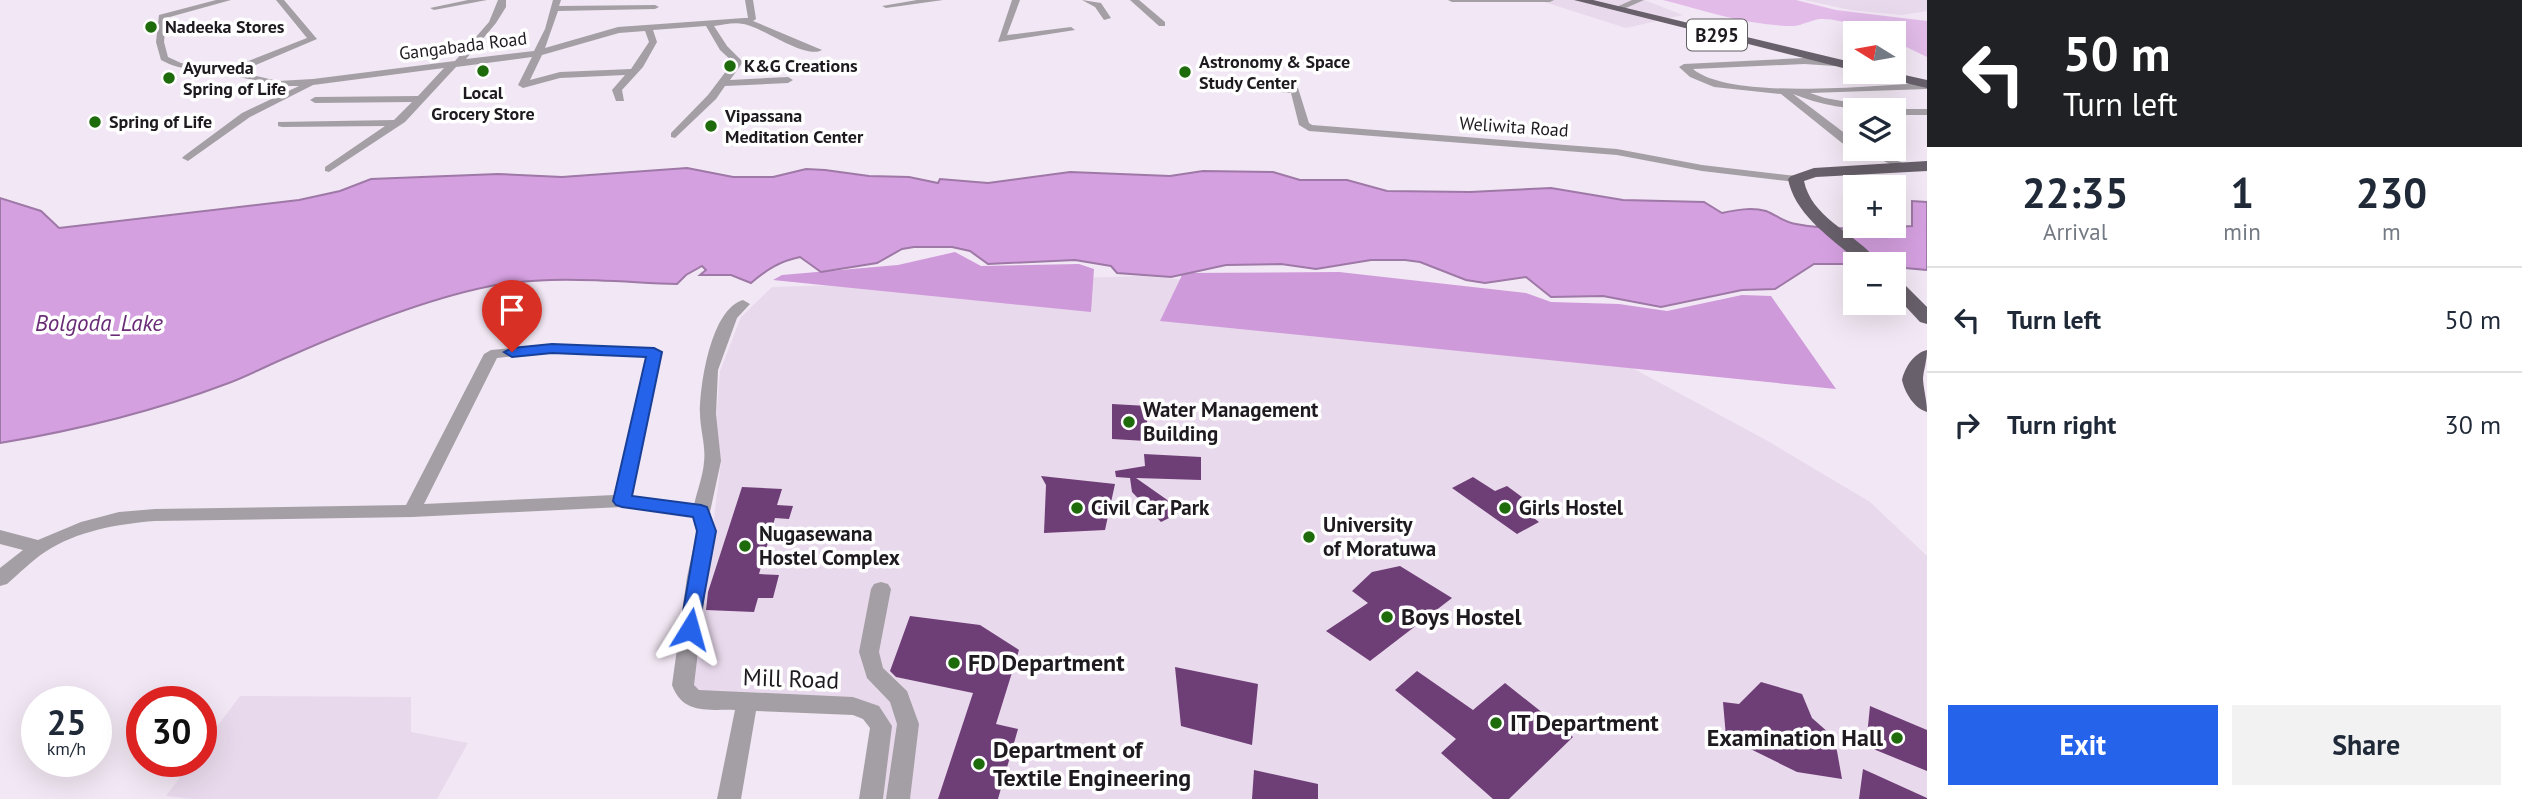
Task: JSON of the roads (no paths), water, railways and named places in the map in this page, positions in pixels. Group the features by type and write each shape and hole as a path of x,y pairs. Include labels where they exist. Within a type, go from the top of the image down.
{"main road":[{"name":"B295","path":"1579,0 1843,65"},
{"path":"1906,80 1927,85"},
{"path":"1857,252 1811,211 1799,195 1796,179 1814,173 1927,166"},
{"path":"1906,296 1927,318"},
{"path":"1927,356 1912,374 1911,380 1916,392 1927,405"}],"street":[{"name":"Gangabada Road","path":"227,0 177,11 162,18 160,42 170,63 229,72 278,84 313,82 538,53 618,30 745,21"},
{"path":"229,72 313,39 280,0"},
{"path":"434,9 483,0"},
{"path":"329,169 397,124 498,19 503,6 502,0"},
{"path":"745,21 752,19 748,0"},
{"path":"886,6 939,0"},
{"path":"1016,0 1002,39 1071,30"},
{"path":"1086,0 1098,5 1107,18"},
{"path":"1133,0 1162,24"},
{"path":"1452,0 1550,0"},
{"path":"1616,9 1640,0"},
{"path":"633,72 560,75 523,85 556,4 655,6"},
{"path":"745,21 779,37 817,50"},
{"path":"675,135 723,83 738,62 723,48 709,24"},
{"path":"620,99 617,90 653,42 648,28"},
{"path":"1835,63 1804,61 1684,67 1708,81 1741,88 1788,91 1927,85"},
{"path":"723,83 788,80"},
{"path":"188,158 246,115 313,82"},
{"name":"Weliwita Road","path":"1257,87 1295,90 1304,125 1309,128 1617,152 1702,167 1796,179"},
{"path":"1788,91 1843,104"},
{"path":"1788,91 1843,138"},
{"path":"314,100 419,99"},
{"path":"1906,112 1927,112"},
{"path":"282,124 397,124"},
{"path":"1891,161 1903,166"},
{"name":"Mill Road","path":"743,304 730,317 710,370 708,414 713,461 701,512 706,531 697,577 683,685 686,693 695,699 853,706 871,712 881,726 871,799"},
{"path":"412,511 491,354 552,348 654,352 622,501"},
{"path":"0,579 39,547 81,528 131,517 412,511 622,501 701,512"},
{"path":"0,537 39,547"},
{"path":"881,589 869,652 874,672 899,698 908,724 898,799"},
{"path":"729,799 747,703"}],"water":[{"name":"Bolgoda_Lake","path":"687,168 733,177 773,177 806,169 869,176 909,177 938,183 940,179 988,183 1070,172 1170,176 1203,171 1273,172 1300,180 1347,180 1387,191 1470,192 1551,188 1623,200 1704,202 1722,213 1744,209 1760,210 1792,223 1843,228 1843,238 1906,238 1906,226 1912,226 1912,201 1927,202 1927,270 1906,268 1906,252 1843,252 1843,264 1814,264 1775,289 1742,290 1661,307 1603,296 1551,297 1526,277 1485,283 1466,280 1420,262 1405,260 1371,260 1316,269 1281,264 1226,265 1171,277 1117,273 1111,266 1075,260 988,264 970,251 952,247 902,249 877,263 821,272 800,257 774,267 751,283 731,275 700,275 706,270 702,266 677,284 586,280 518,282 471,290 392,315 234,381 143,412 0,443 0,198 41,211 59,228 299,200 340,191 371,179 498,174 562,177"}],"place":[{"name":"Nadeeka Stores","path":"151,27"},
{"name":"K&G Creations","path":"730,66"},
{"name":"Local Grocery Store","path":"483,71"},
{"name":"Astronomy & Space Study Center","path":"1185,72"},
{"name":"Ayurveda Spring of Life","path":"169,78"},
{"name":"Spring of Life","path":"95,122"},
{"name":"Vipassana Meditation Center","path":"711,126"},
{"name":"Water Management Building","path":"1129,422"},
{"name":"Civil Car Park","path":"1077,508"},
{"name":"Girls Hostel","path":"1505,508"},
{"name":"University of Moratuwa","path":"1309,537"},
{"name":"Nugasewana Hostel Complex","path":"745,546"},
{"name":"Boys Hostel","path":"1387,617"},
{"name":"FD Department","path":"954,663"},
{"name":"IT Department","path":"1496,723"},
{"name":"Examination Hall","path":"1897,738"},
{"name":"Department of Textile Engineering","path":"979,764"}]}
